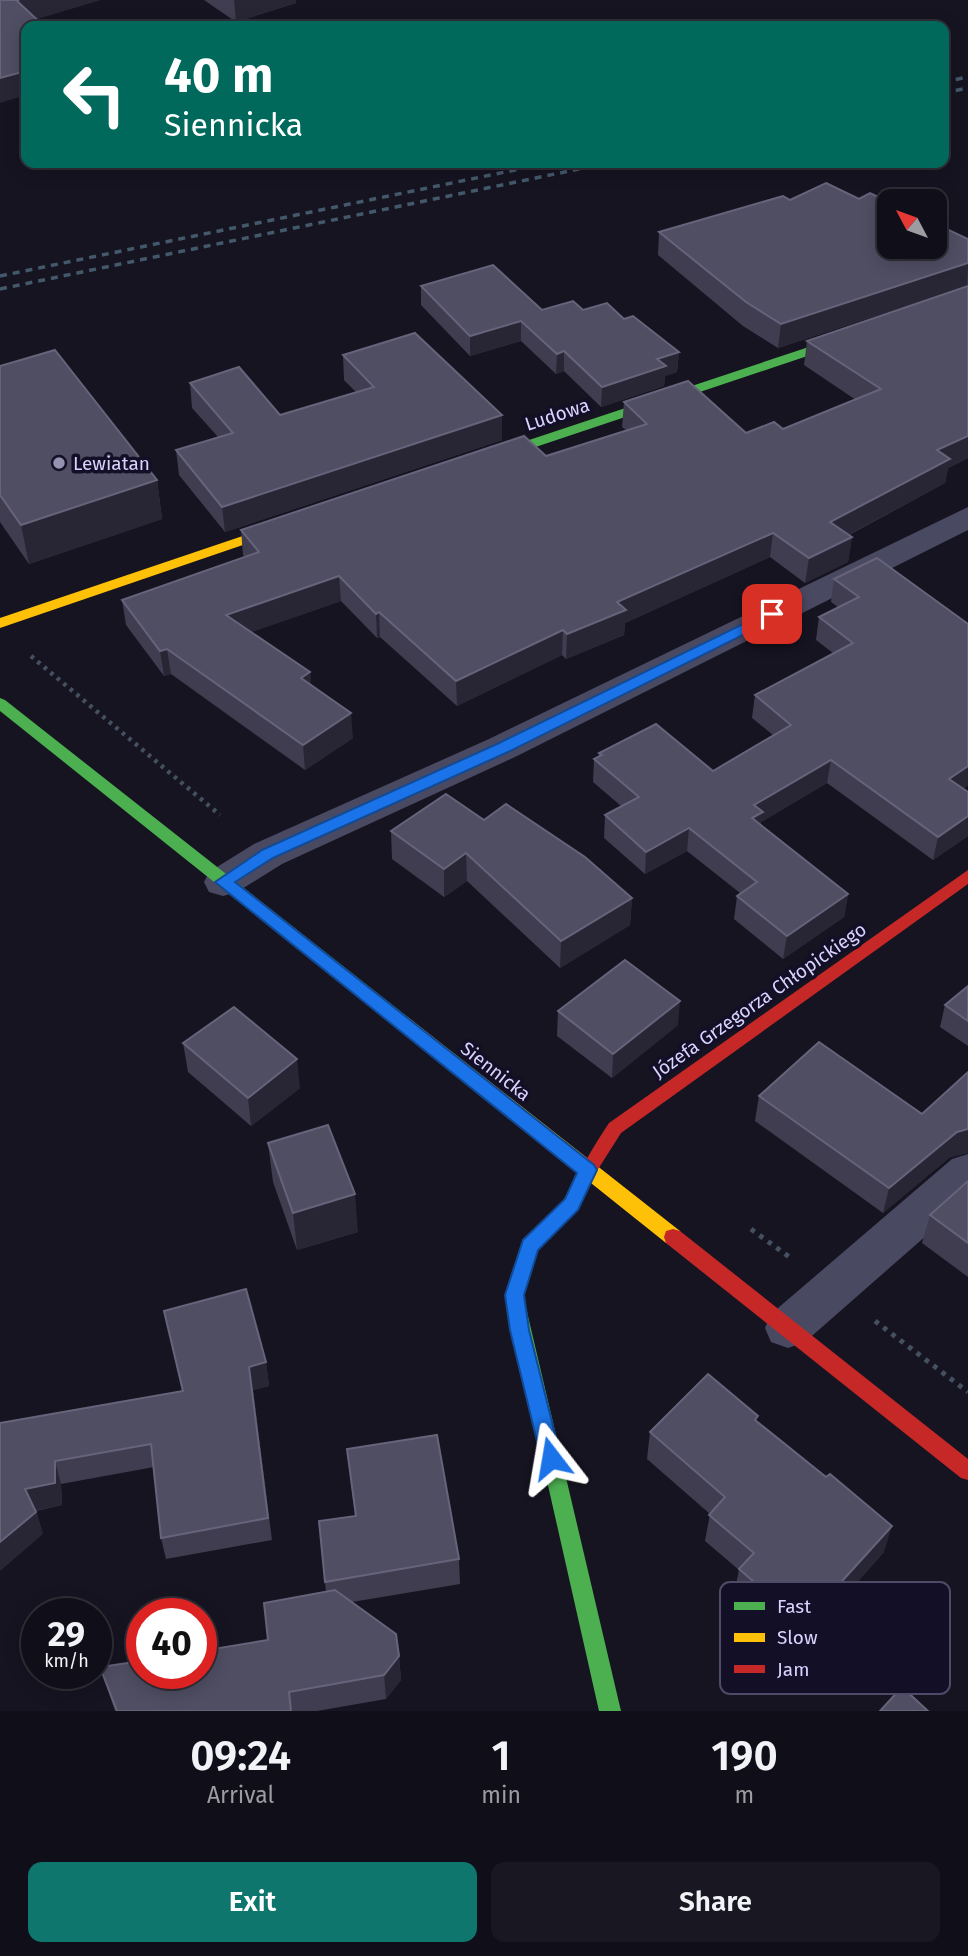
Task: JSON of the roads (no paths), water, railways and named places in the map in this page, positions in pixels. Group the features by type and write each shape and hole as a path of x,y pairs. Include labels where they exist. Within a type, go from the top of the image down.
{"street":[{"name":"Ludowa","path":"470,465 867,331"},
{"path":"0,623 27,611 314,516"},
{"path":"223,882 268,854 502,748 968,517"},
{"name":"Siennicka","path":"0,703 968,1471"},
{"name":"Józefa Grzegorza Chłopickiego","path":"610,1711 520,1330 514,1295 530,1245 572,1204 587,1170 615,1128 968,876"},
{"path":"788,1328 968,1172"}],"railway":[{"path":"949,81 968,77"},
{"path":"949,92 968,88"},
{"path":"0,276 525,168"},
{"path":"0,289 584,168"}],"place":[{"name":"Lewiatan","path":"59,463"}]}
